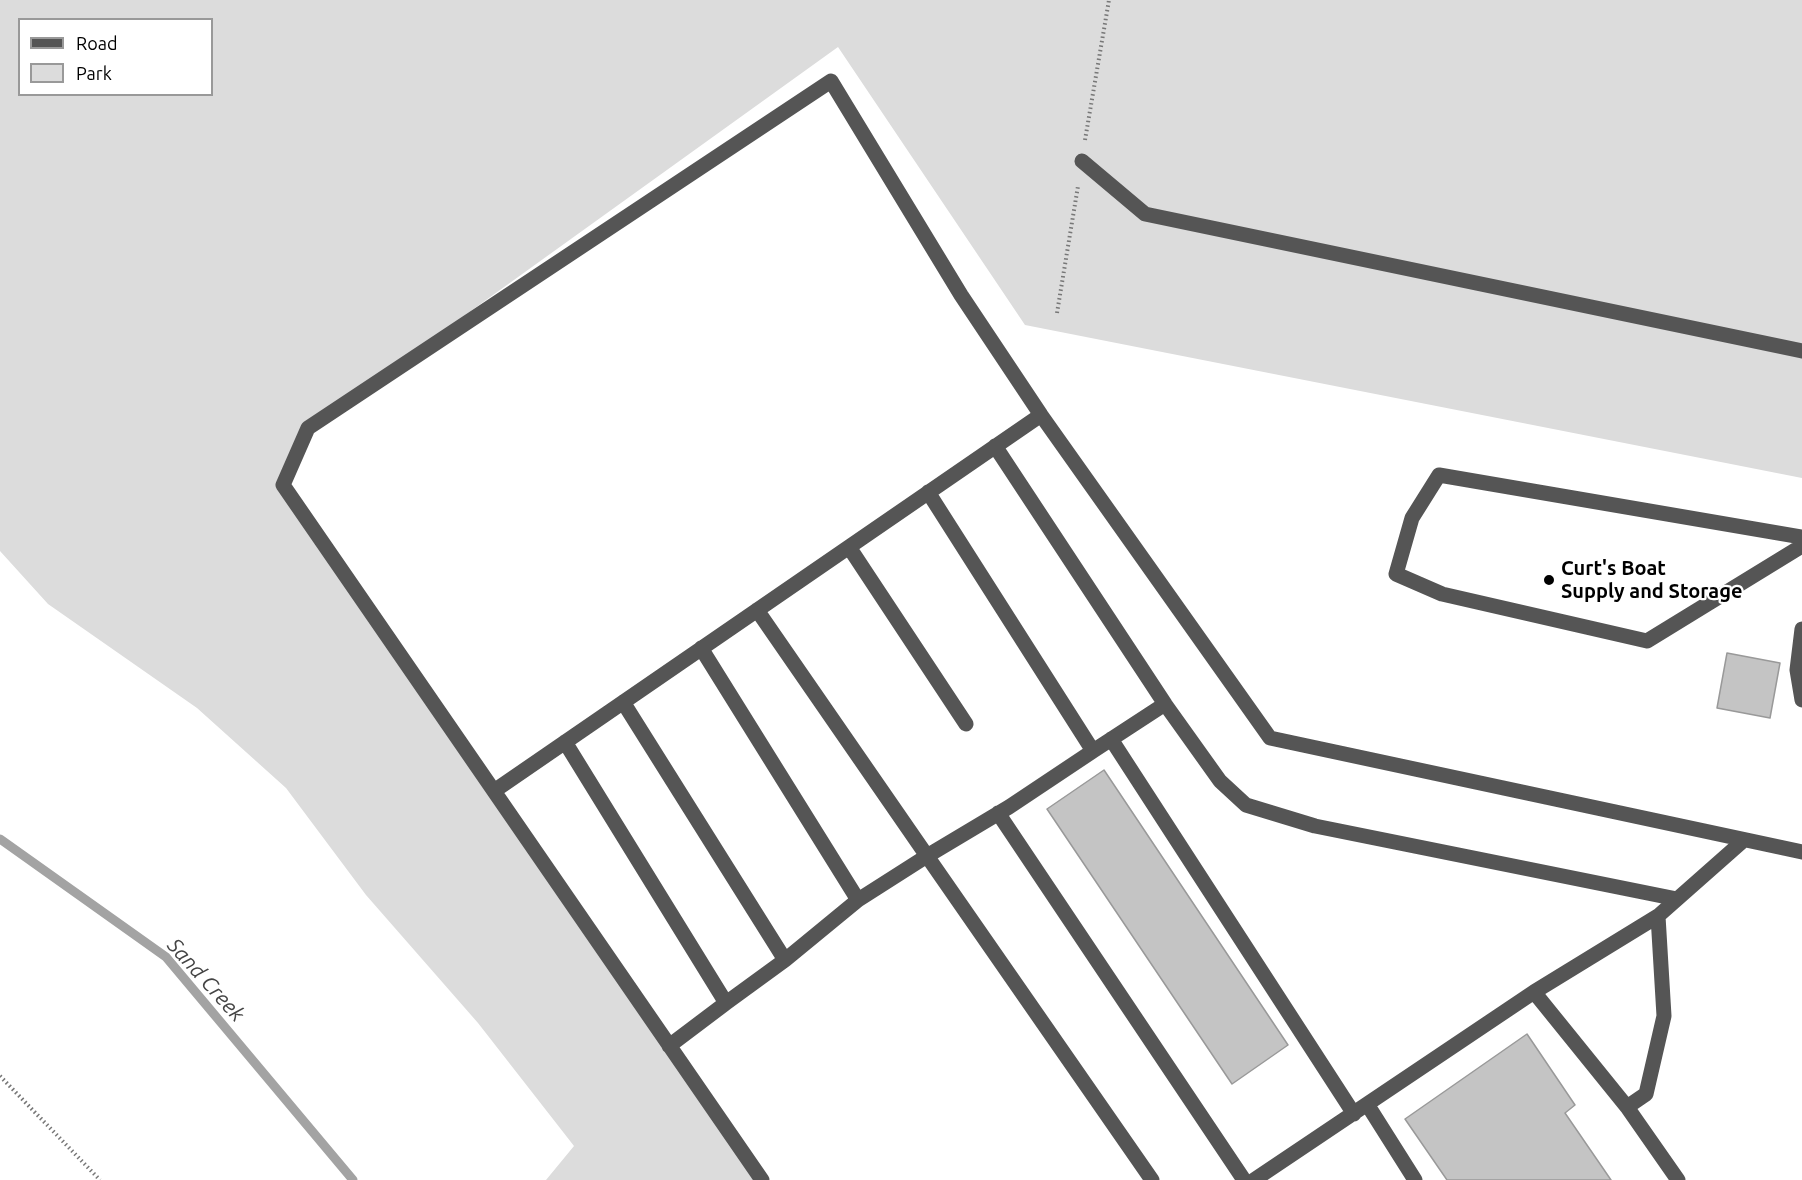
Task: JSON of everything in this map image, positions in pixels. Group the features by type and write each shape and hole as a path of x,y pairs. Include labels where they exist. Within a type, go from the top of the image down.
{"lane":[{"path":"762,1180 283,485 308,428 831,81 961,295 1041,415 1270,738 1802,852"},
{"path":"1082,161 1145,214 1802,351"},
{"path":"494,791 1041,415"},
{"path":"995,446 1165,704 1220,781 1246,805 1315,826 1677,899"},
{"path":"1802,537 1439,475 1412,518 1396,574 1442,594 1647,640 1802,546"},
{"path":"928,492 1093,751"},
{"path":"849,547 966,724"},
{"path":"757,610 1152,1180"},
{"path":"1802,628 1797,670 1802,700"},
{"path":"701,648 858,900"},
{"path":"623,702 785,960"},
{"path":"669,1046 785,960 858,900 927,855 998,813 1165,704"},
{"path":"1111,739 1354,1113"},
{"path":"565,742 726,1003"},
{"path":"998,813 1244,1180"},
{"path":"1254,1180 1534,992 1658,916 1744,840"},
{"path":"1627,1107 1646,1094 1664,1016 1658,916"},
{"path":"1534,992 1627,1107 1678,1180"},
{"path":"1367,1104 1415,1180"}],"path":[{"path":"0,1076 100,1180"}],"green space":[{"path":"0,0 1802,0 1802,478 1025,325 838,47 308,428 283,485 762,1180 546,1180 574,1146 478,1023 366,895 286,788 197,708 48,604 0,551"}],"building":[{"path":"1727,653 1780,663 1770,718 1717,708"},
{"path":"1104,770 1288,1045 1232,1084 1047,809"},
{"path":"1527,1034 1575,1105 1565,1113 1611,1180 1447,1180 1405,1119"}],"waterway":[{"name":"Sand Creek","path":"0,839 166,957 353,1180"}],"place":[{"name":"Curt's Boat Supply and Storage","path":"1549,580"}]}
